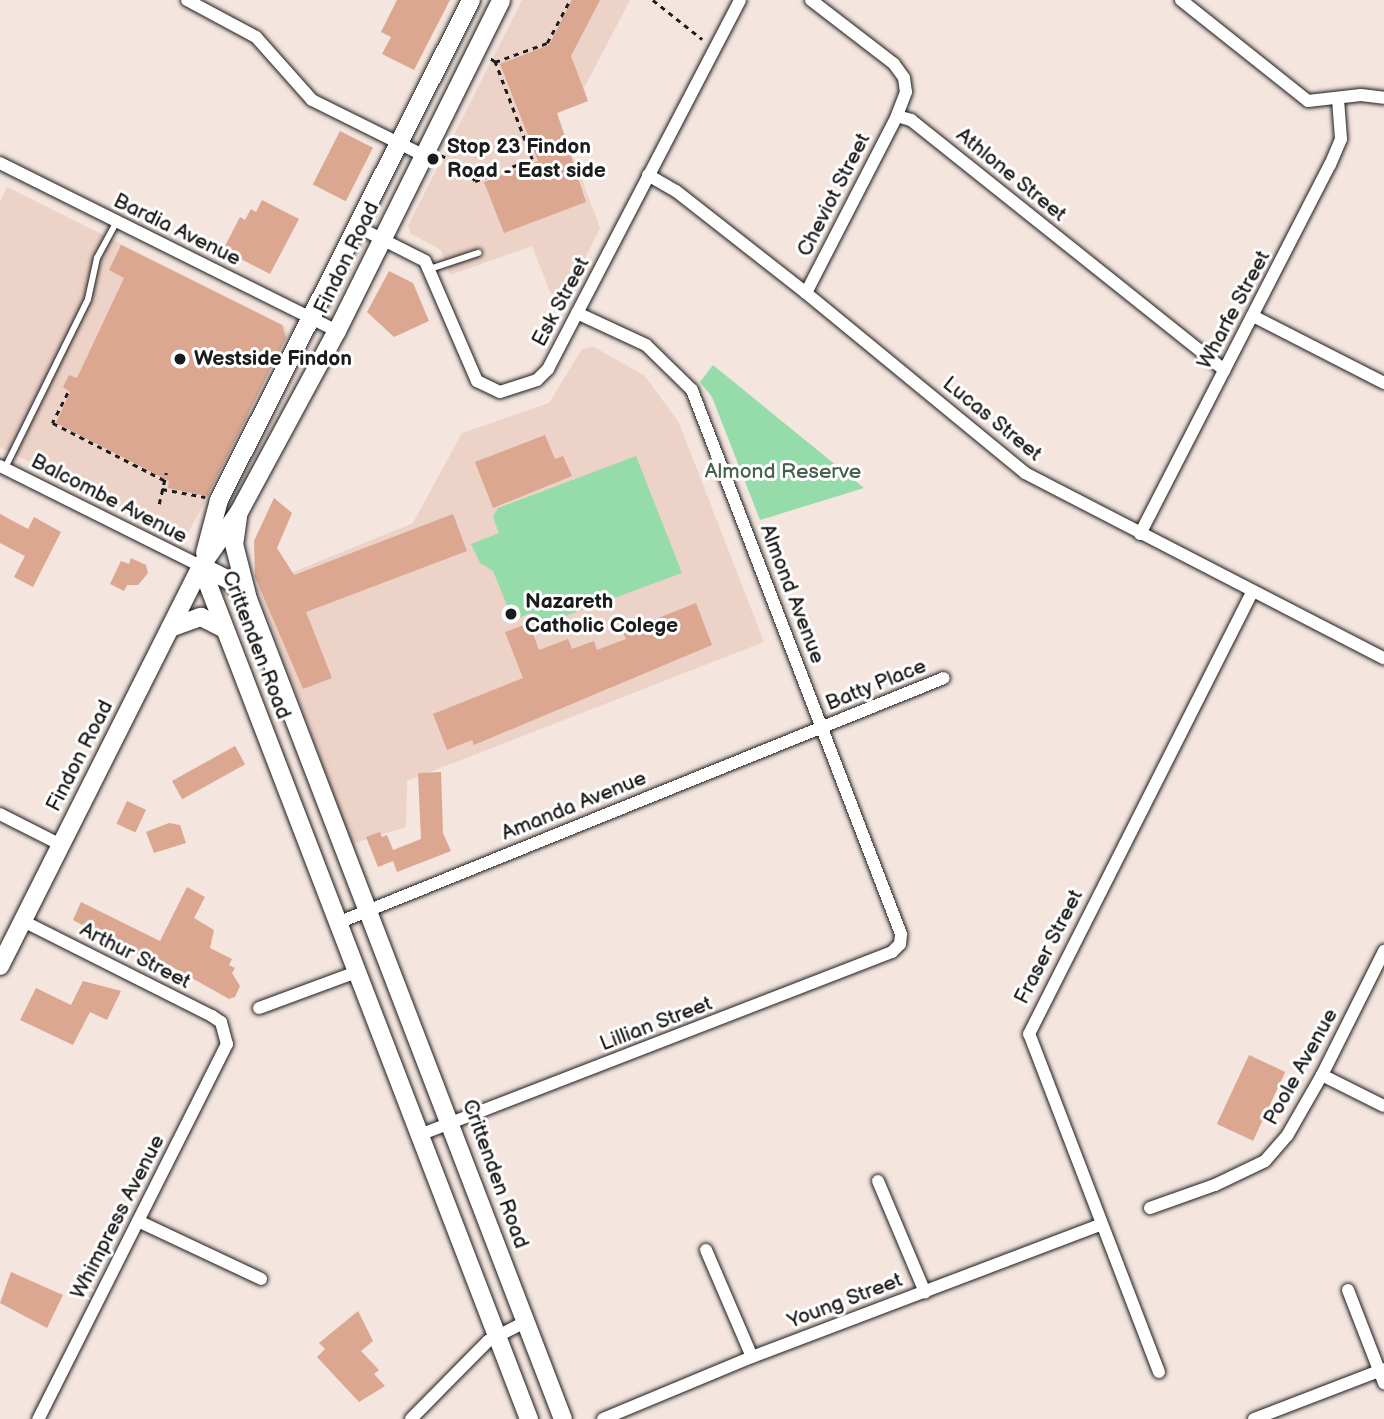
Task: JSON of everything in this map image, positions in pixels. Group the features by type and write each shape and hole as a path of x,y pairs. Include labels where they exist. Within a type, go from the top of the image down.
{"main road":[{"name":"Findon Road","path":"201,566 219,500 471,0"},
{"name":"Findon Road","path":"0,966 201,566 239,512 337,331 381,238 431,154 501,0"},
{"path":"273,395 285,423"},
{"path":"239,512 234,544 248,599"},
{"name":"Crittenden Road","path":"201,566 229,580 248,599 371,909 563,1419"},
{"name":"Crittenden Road","path":"201,566 422,1134 495,1335 529,1419"},
{"path":"170,628 201,617 225,629"}],"street":[{"path":"187,0 256,37 312,100 400,144 431,154"},
{"name":"Esk Street","path":"430,269 467,364 477,381 500,392 537,380 577,313 740,0"},
{"path":"811,0 894,64 904,78 906,92 897,116"},
{"path":"1184,1 1308,102 1361,95 1384,98"},
{"name":"Wharfe Street","path":"1140,534 1335,152 1340,139 1338,99"},
{"name":"Cheviot Street","path":"806,293 897,116"},
{"name":"Athlone Street","path":"897,116 922,128 1224,370"},
{"name":"Bardia Avenue","path":"0,163 337,331"},
{"name":"Lucas Street","path":"649,175 676,191 806,293 1025,473 1384,658"},
{"path":"358,227 425,261 430,269"},
{"name":"Almond Avenue","path":"577,313 646,345 692,390 901,934 900,944"},
{"path":"1253,316 1384,383"},
{"name":"Balcombe Avenue","path":"3,467 201,566"},
{"name":"Fraser Street","path":"1159,1372 1028,1034 1252,592"},
{"name":"Batty Place","path":"823,727 944,678"},
{"name":"Amanda Avenue","path":"340,922 823,727"},
{"path":"0,814 61,845"},
{"name":"Arthur Street","path":"23,921 212,1016 225,1031"},
{"name":"Lillian Street","path":"422,1134 892,952 900,944"},
{"name":"Poole Avenue","path":"1150,1208 1215,1185 1265,1161 1286,1136 1322,1074 1384,951"},
{"path":"259,1008 359,971"},
{"name":"Whimpress Avenue","path":"38,1419 227,1044 225,1031"},
{"path":"1322,1074 1384,1106"},
{"path":"878,1181 925,1292"},
{"path":"138,1221 261,1279"},
{"name":"Young Street","path":"603,1419 752,1357 1102,1224"},
{"path":"706,1250 752,1357"},
{"path":"1254,1419 1382,1374 1348,1290"},
{"path":"411,1419 495,1335 525,1322"}],"lane":[{"path":"3,467 88,299 97,258 117,221"},
{"path":"430,269 478,253"}],"path":[{"path":"431,154 469,169 475,181 532,159 495,61 547,43 570,0"},
{"path":"653,0 702,39"},
{"path":"68,393 53,423 164,480"},
{"path":"159,504 166,473"},
{"path":"162,489 212,499"}],"shaded area":[{"path":"522,0 630,0 584,88 588,101 557,113 600,228 558,312 532,246 450,275 441,250 410,233 408,226"},
{"path":"7,187 285,326 288,335 207,498 189,531 180,537 0,447 0,202"},
{"name":"Nazareth Catholic Colege","path":"594,347 645,376 679,423 764,642 407,781 406,827 352,844 257,587 413,523 462,433 549,403 582,349"}],"green space":[{"name":"Almond Reserve","path":"713,365 864,488 760,520 712,397 700,382"},
{"path":"636,456 682,573 549,622 531,613 513,620 493,571 480,563 471,544 499,533 493,517 498,508"}],"building":[{"path":"397,0 450,0 414,70 382,54 391,37 381,32"},
{"path":"572,0 600,0 571,56 588,101 557,113 586,202 504,233 484,182 538,161 500,64 549,45"},
{"path":"340,131 373,148 346,201 313,184"},
{"path":"262,200 299,219 270,274 223,250 240,217 245,220 251,209 256,212"},
{"name":"Westside Findon","path":"121,245 282,325 286,338 207,496 168,488 169,481 56,423 70,392 63,387 69,375 77,378 124,278 109,270"},
{"path":"389,271 413,283 429,321 394,337 367,312"},
{"path":"545,435 555,459 563,456 572,476 493,508 475,462"},
{"path":"274,498 292,513 277,548 294,575 453,514 467,551 306,612 332,678 303,689 255,577 254,541"},
{"path":"0,514 28,529 34,517 61,532 33,587 14,577 25,556 0,543"},
{"path":"131,558 146,565 148,573 138,585 127,585 124,591 110,584 121,561 129,564"},
{"path":"696,603 712,645 474,745 472,740 447,750 433,714 523,678 505,632 529,623 539,650 568,639 572,649 594,641 597,650 626,639 623,632"},
{"path":"235,746 245,764 182,799 172,781"},
{"path":"441,772 443,833 451,851 397,872 393,861 378,867 366,837 380,832 382,837 387,835 393,850 421,839 418,773"},
{"path":"127,801 146,810 135,833 116,824"},
{"path":"169,823 180,825 186,843 154,853 146,832"},
{"path":"187,887 205,897 194,918 214,930 210,948 232,959 229,965 235,968 232,973 240,986 235,997 229,999 151,955 148,960 73,920 81,902 160,941"},
{"path":"83,981 121,991 107,1020 90,1012 73,1045 20,1020 36,988 71,1005"},
{"path":"1249,1055 1285,1072 1253,1141 1217,1124"},
{"path":"11,1272 63,1295 47,1328 0,1303"},
{"path":"358,1311 373,1341 361,1351 379,1370 374,1374 385,1386 359,1402 317,1357 325,1349 319,1343"}],"place":[{"name":"Stop 23 Findon Road - East side","path":"433,159"},
{"name":"Westside Findon","path":"180,359"},
{"name":"Nazareth Catholic Colege","path":"511,614"}]}
